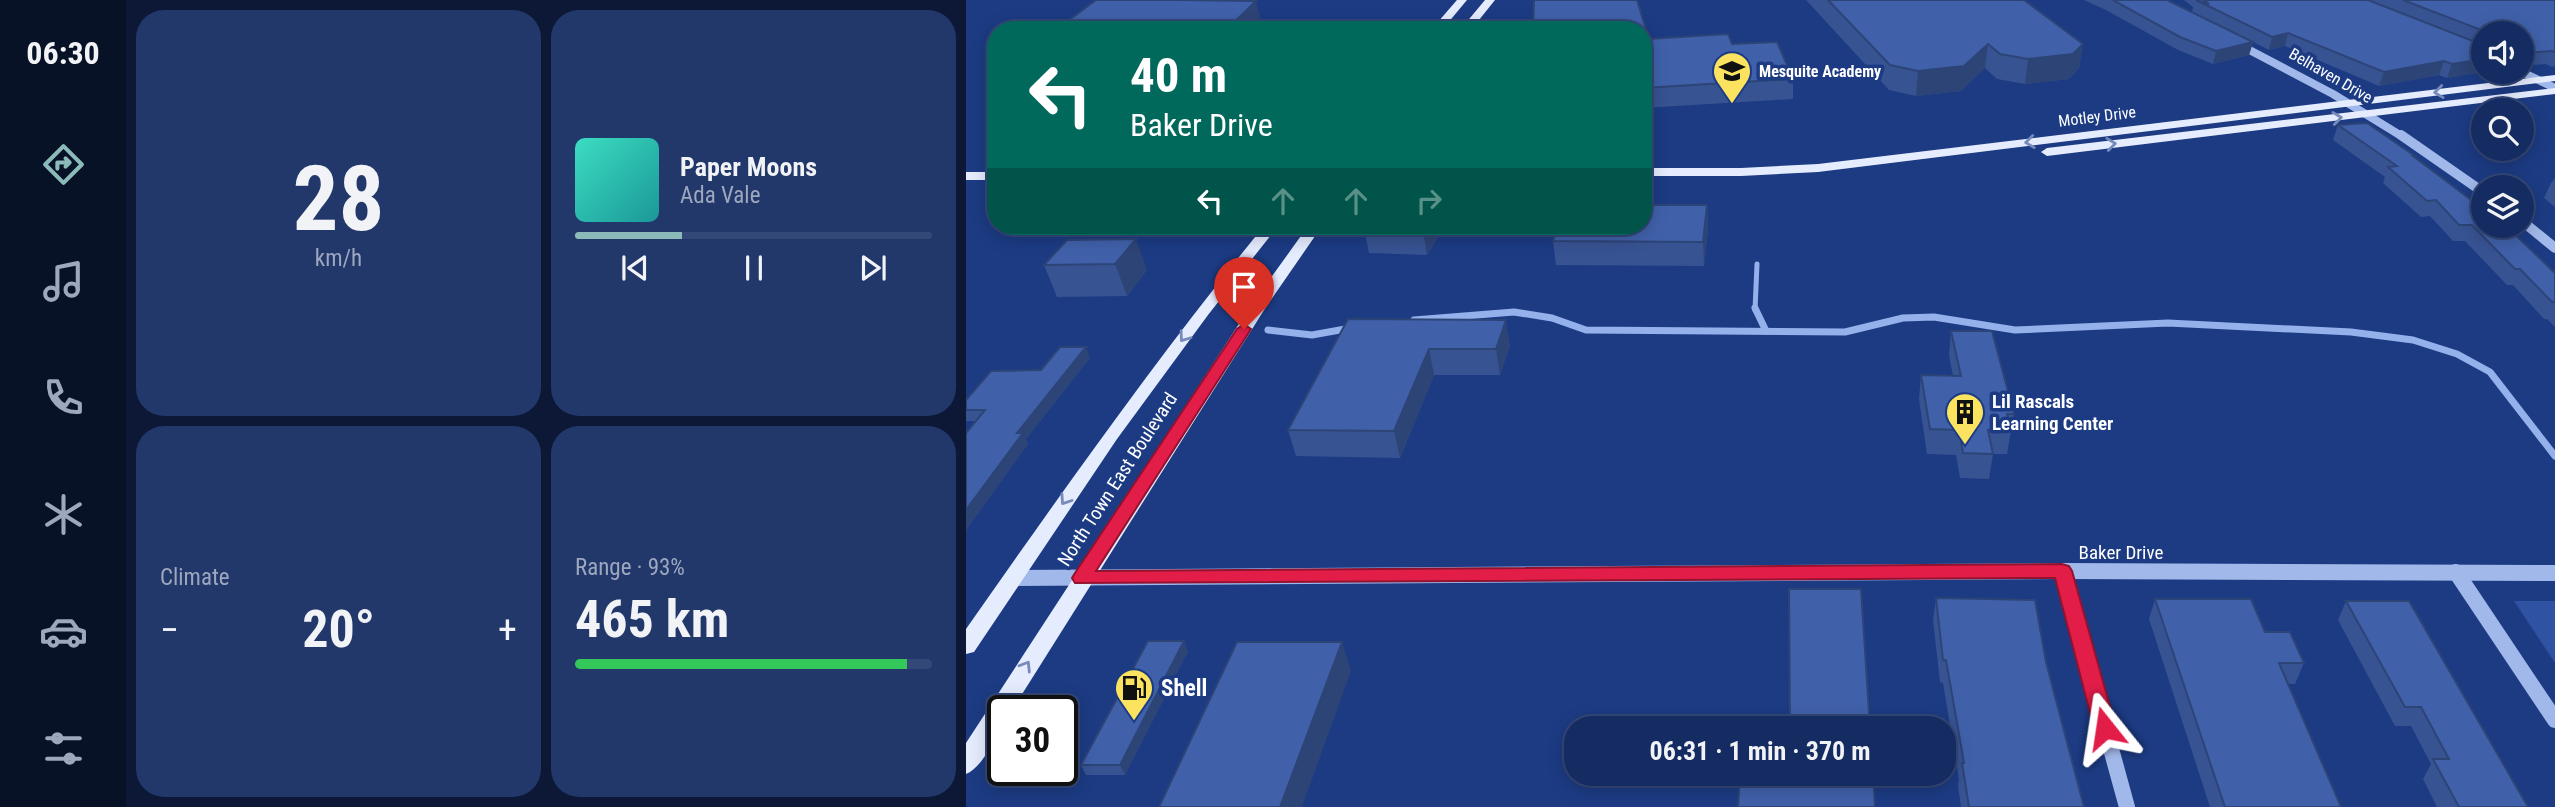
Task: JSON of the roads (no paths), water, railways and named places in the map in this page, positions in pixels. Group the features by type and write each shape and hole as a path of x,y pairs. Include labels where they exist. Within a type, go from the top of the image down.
{"main road":[{"path":"1444,21 1462,0"},
{"path":"1472,21 1490,0"},
{"name":"Motley Drive","path":"1652,183 1740,178 1870,163 2555,78"},
{"name":"Motley Drive","path":"1652,173 1800,180 2369,114 2555,89"},
{"path":"2219,119 2236,130"},
{"path":"966,176 987,176"},
{"name":"North Town East Boulevard","path":"966,646 1111,435 1202,312 1264,235"},
{"name":"North Town East Boulevard","path":"966,764 1082,578 1258,307 1309,235"}],"street":[{"name":"Belhaven Drive","path":"2226,38 2290,68 2352,103 2471,184"},
{"path":"2534,77 2555,89"},
{"path":"2534,231 2555,248"},
{"path":"2062,571 2127,807"},
{"name":"Baker Drive","path":"1014,578 2062,571 2555,573"},
{"path":"2456,572 2555,720"}],"waterway":[{"path":"1755,308 1757,264"},
{"path":"1755,308 1766,331"},
{"path":"1414,320 1514,312 1552,318 1586,330 1845,332 1903,318 1934,317 2015,330 2168,323 2351,332 2413,340 2457,354 2490,372 2555,456"},
{"path":"1268,330 1312,335 1351,328"}],"place":[{"name":"Mesquite Academy","path":"1732,105"},
{"name":"Lil Rascals Learning Center","path":"1965,446"},
{"name":"Shell","path":"1134,722"}]}
